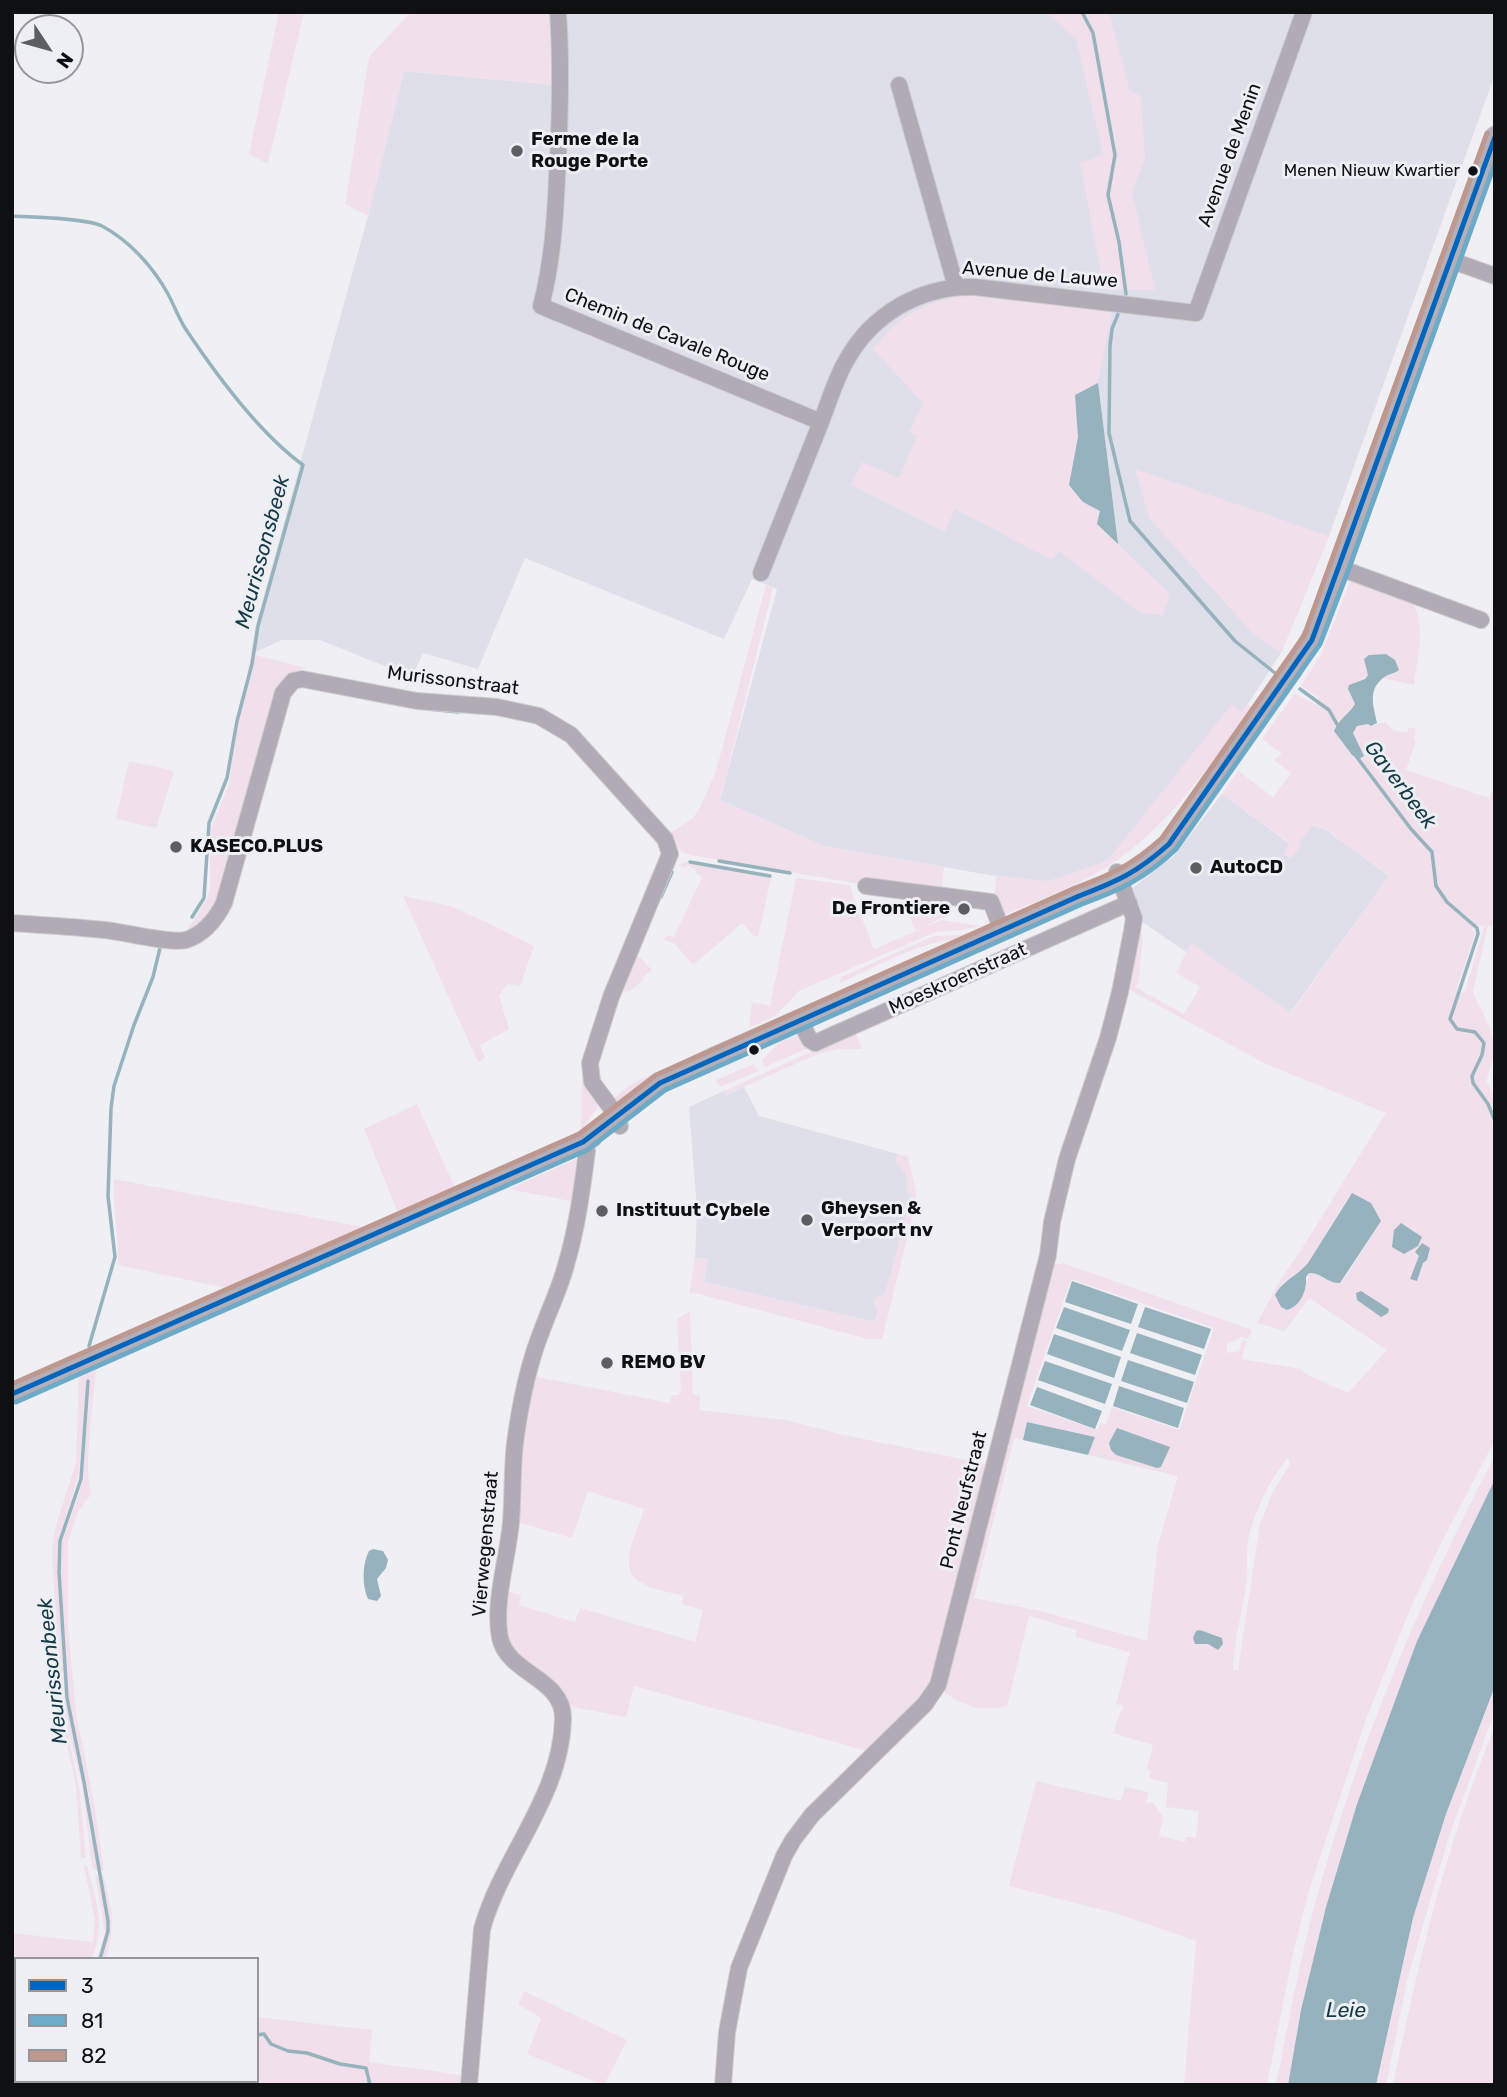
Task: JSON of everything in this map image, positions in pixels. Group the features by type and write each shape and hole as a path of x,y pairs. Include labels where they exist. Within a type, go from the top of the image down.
{"main road":[{"name":"Moeskroenstraat","path":"12,1395 583,1142 645,1109 695,1066 1119,876 1190,811 1303,656 1319,624 1340,568 1495,136"}],"street":[{"name":"Chemin de Cavale Rouge","path":"558,12 562,93 551,266 541,306 821,422"},
{"name":"Avenue de Menin","path":"1196,313 1304,12"},
{"path":"899,85 956,287"},
{"path":"1450,260 1495,276"},
{"name":"Avenue de Lauwe","path":"821,422 842,369 856,345 871,327 911,300 932,292 956,287 975,287 1196,313"},
{"path":"761,573 821,422"},
{"path":"1340,568 1481,620"},
{"name":"Murissonstraat","path":"12,923 104,930 178,941 192,937 204,929 220,911 228,893 282,693 298,679 417,701 497,707 539,716 571,734 665,838 670,854 611,997 590,1063 592,1082 619,1121"},
{"name":"Pont Neufstraat","path":"723,2085 727,2032 739,1968 784,1856 812,1815 925,1704 938,1685 1048,1255 1052,1222 1067,1159 1108,1038 1120,992 1134,918 1119,876"},
{"path":"866,886 991,902 1002,930"},
{"name":"Moeskroenstraat","path":"799,1019 810,1040 815,1043 1129,903"},
{"name":"Vierwegenstraat","path":"469,2085 482,1929 489,1906 531,1826 542,1799 561,1734 563,1715 560,1701 550,1688 513,1660 500,1639 499,1616 511,1523 515,1445 521,1403 541,1331 563,1275 578,1218 587,1151 583,1142"}],"shaded area":[{"path":"279,12 304,12 268,164 249,154"},
{"path":"411,12 548,12 555,85 404,71 368,216 345,204 369,57"},
{"path":"548,12 1495,12 1495,74 1329,536 1281,653 1211,755 1113,858 1052,884 995,876 824,846 720,800 777,589 752,579 724,639 525,558 478,669 423,653 412,677 320,640 282,640 251,654 255,628 368,216 404,71 555,85"},
{"path":"1046,12 1109,12 1130,91 1141,96 1145,158 1132,192 1155,290 1104,289 1080,163 1103,155 1076,39"},
{"path":"968,294 1112,312 1098,383 1075,396 1078,437 1069,485 1083,502 1100,511 1097,524 1170,594 1163,615 1140,613 1059,551 1052,560 955,509 945,532 851,485 862,462 899,478 917,436 909,432 923,403 873,349 894,326 914,311"},
{"path":"1135,469 1329,536 1281,653 1254,635 1149,518"},
{"path":"1353,580 1409,598 1418,617 1420,640 1414,685 1383,678 1397,673 1386,654 1369,655 1368,675 1354,684 1349,693 1355,704 1336,726 1339,738 1352,755 1363,756 1352,733 1357,726 1384,722 1393,730 1407,733 1409,727 1416,729 1416,741 1406,770 1489,798 1491,792 1495,793 1495,911 1492,926 1488,926 1473,990 1488,1025 1494,1049 1486,1083 1495,1104 1495,1118 1491,1119 1495,1130 1495,1440 1411,1607 1367,1716 1307,1897 1267,2085 1184,2085 1196,1941 1118,1914 1009,1886 1036,1781 1121,1801 1125,1787 1148,1792 1146,1802 1153,1803 1163,1817 1159,1836 1185,1842 1186,1837 1196,1837 1199,1811 1166,1807 1168,1783 1149,1778 1151,1771 1147,1769 1153,1745 1113,1733 1123,1706 1116,1704 1130,1652 1075,1637 1077,1630 1029,1616 1007,1706 981,1708 968,1705 945,1693 945,1685 1052,1265 1063,1263 1252,1330 1248,1339 1241,1337 1227,1344 1227,1353 1239,1351 1242,1340 1247,1341 1241,1359 1301,1369 1306,1374 1348,1393 1387,1350 1309,1298 1285,1331 1257,1323 1282,1277 1386,1113 1266,1064 1128,989 1136,931 1143,937 1138,983 1135,987 1184,1014 1200,987 1176,973 1191,943 1291,1013 1389,876 1323,827 1313,825 1291,859 1283,854 1290,843 1222,794 1238,771 1273,797 1291,773 1274,760 1282,754 1262,739 1295,693 1316,705 1319,697 1301,686 1321,654","holes":["1475,925 1484,926 1462,994 1456,991 1475,934 1472,929","1349,1196 1371,1203 1381,1221 1340,1283 1309,1273 1307,1282 1280,1286 1308,1263","1071,1279 1214,1328 1179,1430 1112,1407 1106,1424 1100,1423 1097,1430 1027,1406","1028,1422 1095,1437 1088,1455 1178,1476 1158,1545 1147,1641 1041,1611 974,1598 1014,1438 1023,1440","1288,1458 1290,1464 1274,1490 1260,1524 1238,1670 1233,1670 1247,1579 1248,1541 1258,1508"]},
{"path":"766,585 773,588 720,800 824,846 944,867 941,893 866,885 685,854 677,847 670,833 693,818 716,771"},
{"path":"251,654 306,668 295,671 285,680 224,892 209,917 184,935 207,899 210,887 210,831 230,782"},
{"path":"1232,704 1242,712 1248,704 1252,708 1187,794 1150,833 1095,874 1000,917 994,900 996,875 1048,881 1107,861"},
{"path":"129,761 174,771 156,828 116,819"},
{"path":"1222,794 1290,844 1301,845 1298,843 1312,825 1322,827 1389,876 1290,1013 1192,944 1186,952 1138,919 1131,889 1174,856"},
{"path":"686,862 771,877 758,937 742,923 693,965 675,944 664,940 666,935 674,937 702,877 687,865 685,868 678,865"},
{"path":"796,878 849,885 874,949 921,929 915,930 899,892 948,898 945,918 922,928 941,920 981,926 936,932 810,986 799,991 776,1015 749,1028 752,1002 770,1006"},
{"path":"403,896 451,906 534,946 520,986 507,984 499,996 509,1029 480,1045 485,1058 478,1062"},
{"path":"972,934 963,941 950,940 919,948 840,983 841,977 934,936"},
{"path":"640,957 651,969 651,973 630,991 624,992 623,988 635,958"},
{"path":"855,1032 862,1049 838,1049 820,1053 726,1095 724,1091"},
{"path":"743,1034 627,1103 612,1100 644,1078"},
{"path":"800,1034 808,1048 765,1067 762,1060 780,1042"},
{"path":"754,1064 758,1071 720,1087 716,1080"},
{"path":"582,1074 600,1104 581,1131"},
{"path":"744,1087 759,1116 898,1154 896,1162 908,1178 907,1193 912,1194 887,1288 874,1322 704,1282 708,1259 695,1258 697,1210 689,1107 724,1091 726,1095"},
{"path":"417,1104 455,1188 398,1213 364,1129"},
{"path":"898,1154 908,1156 916,1192 914,1211 882,1339 868,1339 695,1293 689,1294 695,1258 708,1259 704,1282 874,1322 879,1310 873,1304 874,1299 885,1293 887,1288 912,1195 907,1193 907,1179 895,1162"},
{"path":"576,1159 580,1161 575,1202 509,1189"},
{"path":"114,1179 368,1228 226,1288 118,1265"},
{"path":"690,1311 693,1394 700,1396 699,1410 786,1420 844,1435 991,1465 931,1688 867,1751 634,1686 626,1717 567,1706 521,1662 506,1641 506,1591 521,1595 519,1605 575,1622 580,1608 695,1642 703,1610 682,1604 683,1596 642,1583 634,1577 630,1568 631,1549 644,1509 588,1491 572,1538 514,1521 519,1449 532,1376 670,1403 672,1395 678,1395 681,1391 677,1319"},
{"path":"96,1369 88,1466 91,1494 78,1512 68,1542 68,1627 76,1712 104,1870 95,1870 92,1866 82,1785 64,1714 80,1793 86,1858 81,1858 76,1785 60,1713 65,1713 60,1694 52,1550 56,1526 76,1462 79,1377","holes":["90,1378 83,1481 62,1542 60,1573 67,1687 89,1796 92,1839 86,1794 65,1698 57,1567 59,1541 79,1473 87,1379"]},
{"path":"1495,1456 1495,1479 1417,1641 1357,1804 1326,1907 1301,2010 1288,2085 1276,2085 1308,1930 1349,1791 1415,1621"},
{"path":"1495,1686 1495,1711 1449,1836 1407,1980 1386,2085 1376,2085 1413,1918 1446,1814"},
{"path":"1495,1726 1495,2085 1393,2085 1435,1903 1462,1813"},
{"path":"84,1866 87,1866 98,1912 98,1934 93,1957 14,1957 12,2072 12,1933 93,1942 95,1921"},
{"path":"95,1875 104,1876 112,1927 106,1957 103,1957 111,1925 108,1925 100,1957 98,1957 105,1932"},
{"path":"524,1991 627,2040 604,2085 527,2054 541,2018 518,2004"},
{"path":"259,2017 372,2030 369,2062 462,2075 464,2085 189,2085 259,2083"}],"water":[{"path":"1098,383 1118,544 1097,524 1100,511 1083,502 1069,485 1078,437 1075,395"},
{"path":"1386,654 1395,660 1399,670 1383,678 1375,688 1373,699 1377,723 1357,726 1353,733 1364,756 1359,759 1352,755 1334,731 1355,704 1348,689 1349,685 1365,679 1368,675 1364,659 1369,655"},
{"path":"1352,1193 1371,1203 1381,1221 1340,1283 1309,1273 1304,1292 1296,1305 1287,1310 1281,1307 1275,1295 1308,1263"},
{"path":"1401,1223 1422,1237 1418,1246 1404,1254 1392,1247 1394,1230"},
{"path":"1422,1243 1430,1248 1417,1281 1410,1279 1419,1256 1415,1252"},
{"path":"1072,1281 1138,1304 1131,1324 1065,1302"},
{"path":"1361,1291 1389,1309 1388,1313 1381,1317 1357,1300 1356,1293"},
{"path":"1064,1307 1130,1330 1122,1351 1056,1328"},
{"path":"1145,1307 1211,1329 1204,1349 1138,1327"},
{"path":"1137,1333 1202,1355 1195,1375 1130,1353"},
{"path":"1054,1334 1121,1357 1114,1378 1047,1354"},
{"path":"1128,1360 1194,1382 1187,1403 1121,1381"},
{"path":"1045,1361 1112,1384 1105,1404 1038,1380"},
{"path":"1119,1386 1184,1408 1178,1428 1113,1406"},
{"path":"1037,1387 1102,1411 1095,1429 1030,1405"},
{"path":"1027,1422 1095,1437 1088,1455 1023,1440"},
{"path":"1117,1428 1170,1447 1161,1467 1116,1455 1109,1443"},
{"name":"Leie","path":"1495,1479 1495,1686 1446,1814 1413,1918 1376,2085 1288,2085 1301,2010 1326,1907 1357,1804 1417,1641"},
{"path":"373,1549 383,1551 388,1560 386,1568 377,1579 381,1596 377,1601 368,1599 364,1582 367,1556"},
{"path":"1196,1631 1222,1638 1223,1644 1218,1650 1208,1644 1195,1644 1193,1638"}],"waterway":[{"path":"1082,12 1093,33 1115,155 1108,195 1119,242 1126,294"},
{"name":"Meurissonsbeek","path":"12,216 94,223 112,232 131,247 155,274 185,328 224,383 270,436 303,465 258,626 227,778 209,823 204,898 192,917"},
{"path":"1118,314 1112,329 1110,346 1109,433 1130,521 1235,641 1275,673"},
{"name":"Gaverbeek","path":"1300,689 1329,710 1338,726"},
{"path":"428,709 458,712"},
{"name":"Gaverbeek","path":"1356,756 1411,829 1432,852 1436,886 1447,902 1477,928 1478,934 1450,1019 1457,1029 1475,1032 1484,1043 1482,1055 1472,1076 1473,1083 1488,1104 1495,1121"},
{"path":"719,861 790,873"},
{"path":"690,862 770,876"},
{"path":"661,897 672,872"},
{"name":"Meurissonbeek","path":"89,1346 115,1257 108,1196 114,1086 153,977 160,948"},
{"name":"Meurissonbeek","path":"88,1381 81,1479 60,1541 59,1572 67,1698 108,1921 101,1957"},
{"path":"259,2035 264,2034 271,2044 288,2051 366,2068 370,2085"}],"transit line":[{"name":"82","path":"12,1384 579,1134 656,1075 1111,873 1131,862 1162,838 1304,636 1487,133"},
{"name":"3","path":"12,1394 583,1142 660,1083 1116,880 1158,854 1169,844 1312,640 1495,137"},
{"name":"81","path":"16,1402 587,1150 665,1090 1121,888 1165,859 1176,849 1320,644 1495,163"}],"place":[{"name":"Ferme de la Rouge Porte","path":"517,151"},
{"name":"Menen Nieuw Kwartier","path":"1473,171"},
{"name":"KASECO.PLUS","path":"176,847"},
{"name":"AutoCD","path":"1196,868"},
{"name":"De Frontiere","path":"964,909"},
{"name":"Instituut Cybele","path":"602,1211"},
{"name":"Gheysen & Verpoort nv","path":"807,1220"},
{"name":"REMO BV","path":"607,1363"}]}
